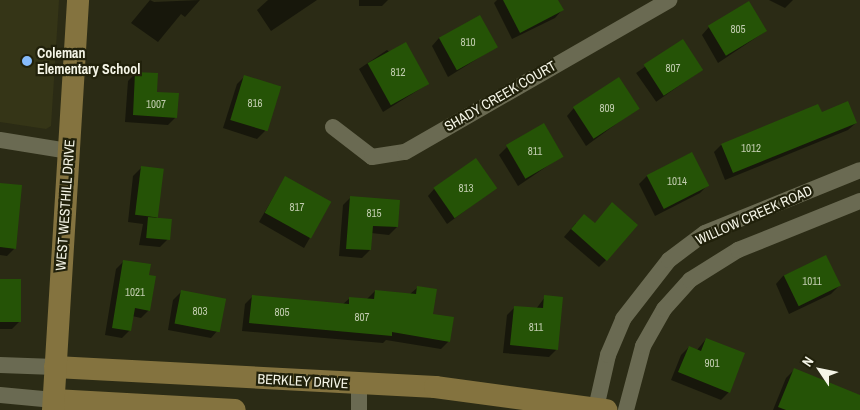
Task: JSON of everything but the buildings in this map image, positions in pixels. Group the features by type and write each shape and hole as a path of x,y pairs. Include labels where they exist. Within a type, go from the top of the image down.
{"street":[{"name":"WEST WESTHILL DRIVE","path":"54,405 78,0"},
{"name":"SHADY CREEK COURT","path":"333,127 372,157 405,152 669,0"},
{"path":"0,140 69,151"},
{"name":"WILLOW CREEK ROAD","path":"601,409 608,355 623,319 669,260 705,233 860,170"},
{"name":"WILLOW CREEK ROAD","path":"626,410 643,346 664,309 690,280 720,258 860,201"},
{"name":"BERKLEY DRIVE","path":"0,365 435,387 601,409"},
{"path":"358,410 359,384"},
{"path":"0,395 54,405 235,410"}],"shaded area":[{"name":"Coleman Elementary School","path":"0,0 59,0 51,126 46,129 0,122"}],"place":[{"name":"Coleman Elementary School","path":"27,61"}]}
